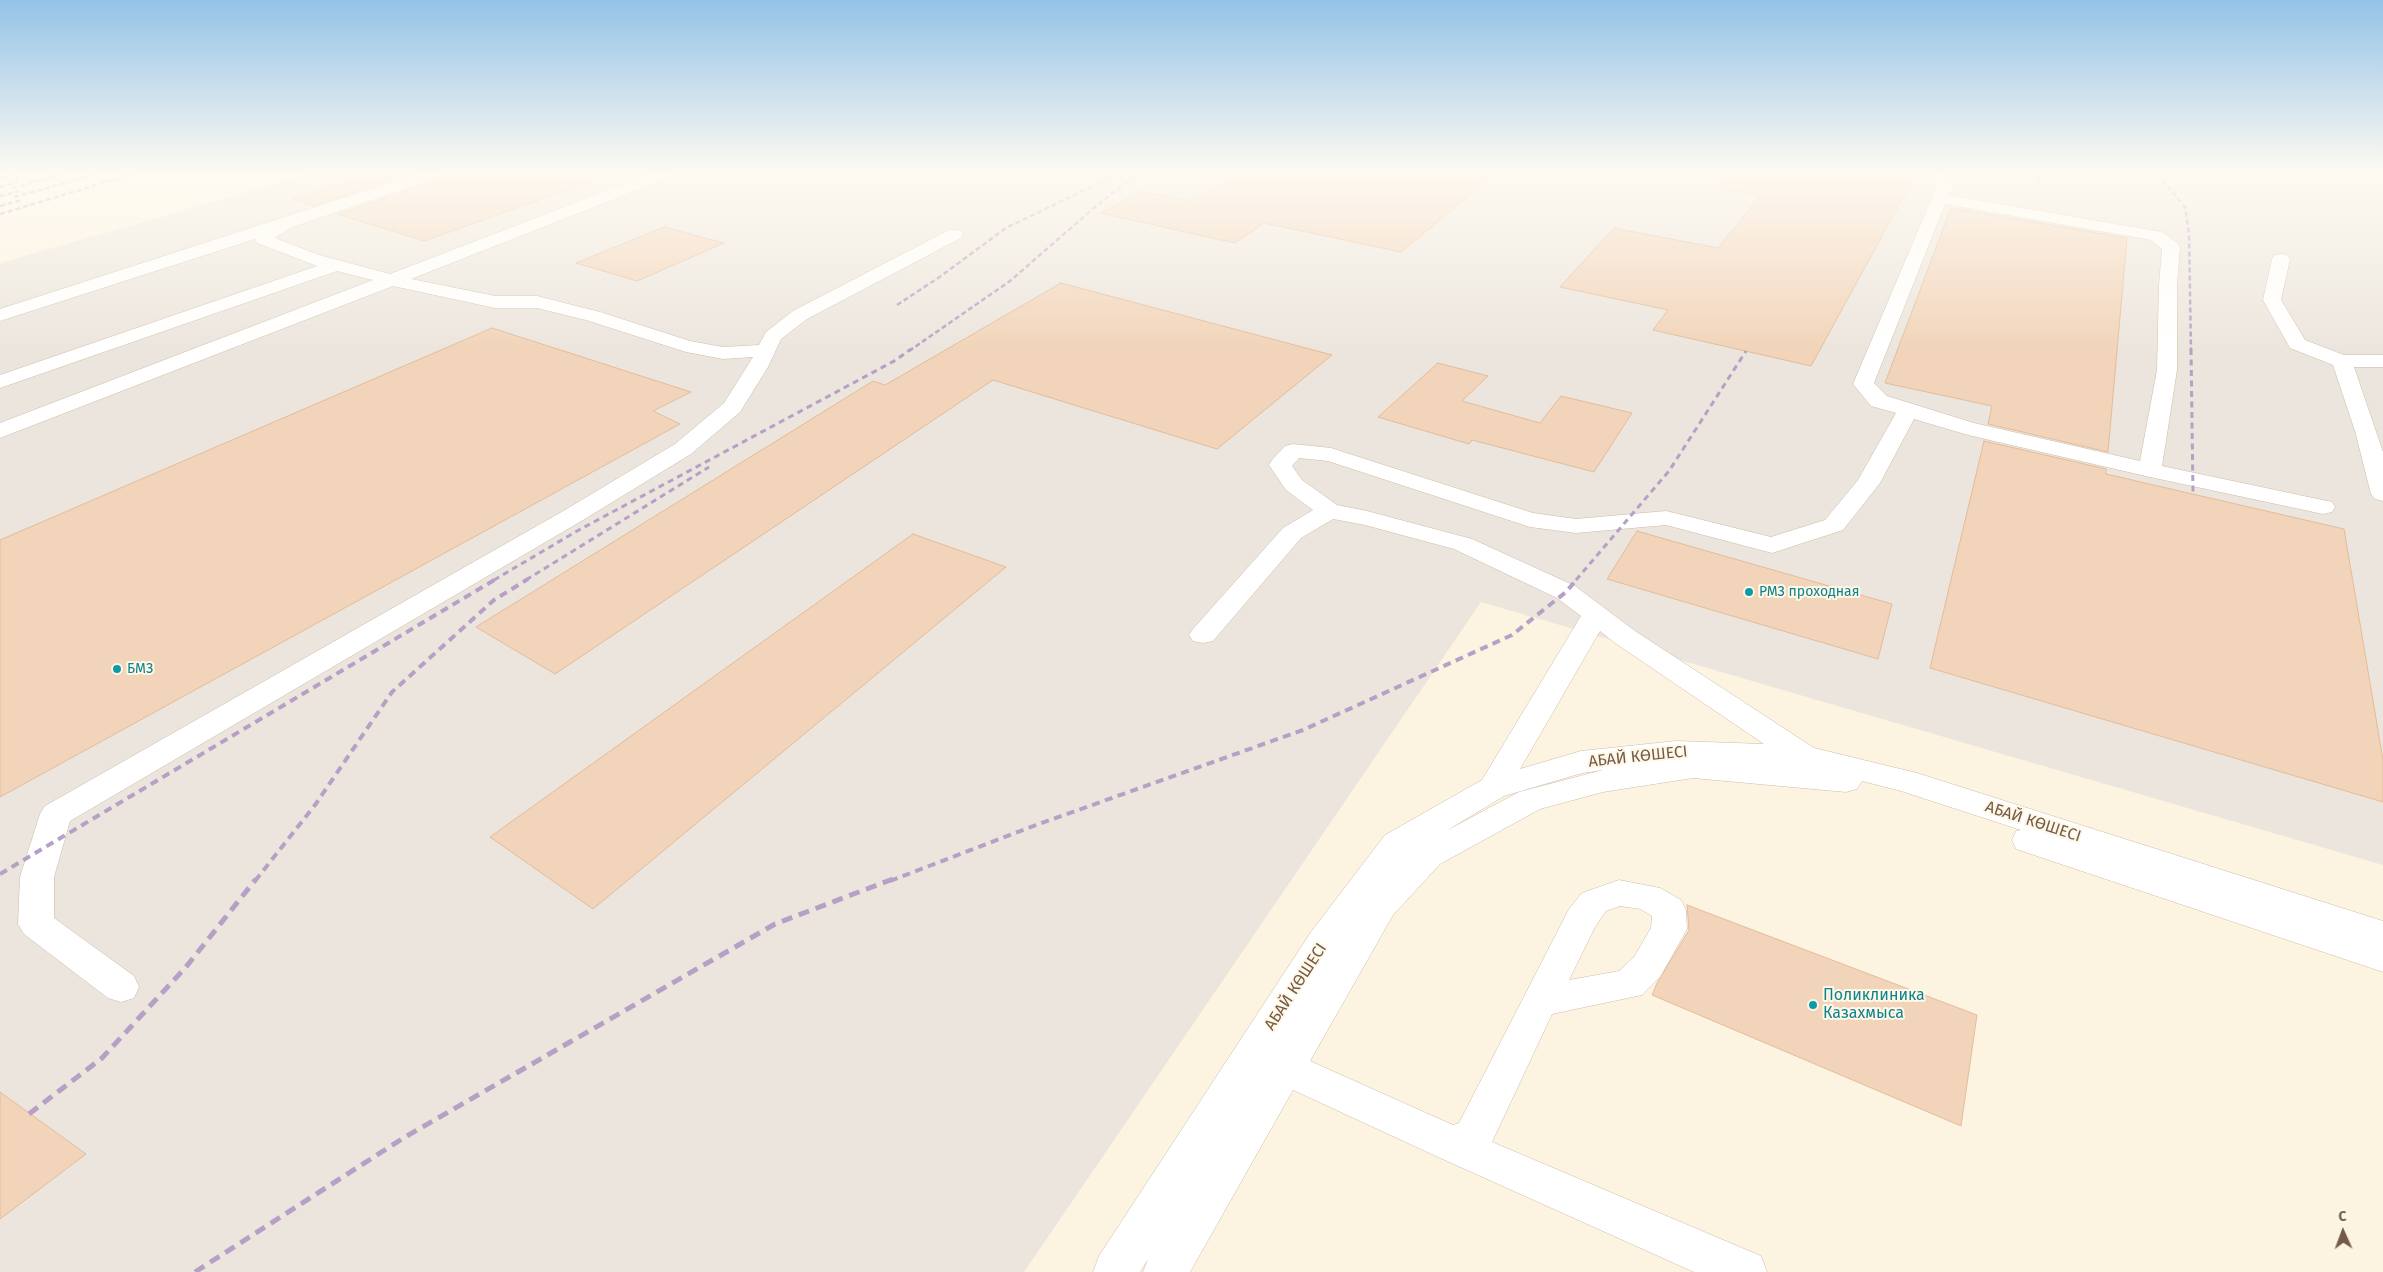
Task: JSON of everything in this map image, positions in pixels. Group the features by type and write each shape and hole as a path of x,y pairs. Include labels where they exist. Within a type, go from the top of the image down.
{"street":[{"path":"0,315 255,233"},
{"path":"271,233 263,239 313,259 392,280 495,302 537,302 593,316 696,348 723,353 766,350"},
{"path":"0,431 512,233"},
{"path":"1925,233 1863,384 1879,401 1968,428 2323,507"},
{"path":"2141,233 2156,236 2171,247 2168,285 2167,370 2150,470"},
{"path":"122,987 36,924 37,877 56,814 566,520 683,450 732,407 773,336 800,316 955,234"},
{"path":"2281,259 2272,300 2297,344 2342,361 2383,360"},
{"path":"0,382 336,265"},
{"path":"2342,361 2366,432 2383,494"},
{"path":"1804,756 1625,637 1566,592 1463,544 1367,518 1329,511 1294,485 1280,465 1293,451 1331,455 1530,520 1576,526 1666,518 1772,545 1834,525 1868,483 1908,410"},
{"path":"1203,635 1292,533 1329,511"},
{"path":"1493,788 1596,614"},
{"name":"АБАЙ КӨШЕСІ","path":"1115,1272 1324,942 1397,844 1493,788 1581,762 1676,750 1804,756 1906,781 2383,935"},
{"name":"АБАЙ КӨШЕСІ","path":"1165,1272 1381,905 1428,855 1530,800 1603,781 1693,768 1845,781 2383,957"},
{"path":"1452,1144 1473,1138 1540,1001"},
{"path":"1286,1068 1452,1144 1745,1272"}],"shaded area":[{"path":"103,233 2383,233 2383,865 1481,602 1024,1272 0,1272 0,263"}],"building":[{"path":"400,233 445,233 424,241"},
{"path":"648,233 688,233 724,243 637,281 576,263"},
{"path":"1192,233 1249,233 1235,243"},
{"path":"1313,233 1423,233 1401,252"},
{"path":"1609,233 1642,233 1718,248 1730,233 1884,233 1811,366 1653,330 1668,310 1560,287"},
{"path":"1941,233 2100,233 2127,238 2108,452 1988,424 1992,406 1885,383"},
{"path":"1061,283 1332,355 1217,449 993,380 555,674 476,627 873,381 885,385"},
{"name":"БМЗ","path":"492,328 691,392 653,411 680,424 0,797 0,540"},
{"path":"1438,363 1488,376 1462,401 1540,423 1561,396 1632,413 1594,472 1472,440 1469,444 1378,417"},
{"path":"1984,441 2106,469 2106,474 2344,529 2383,760 2383,802 1930,668"},
{"name":"РМЗ проходная","path":"1637,531 1892,604 1878,659 1607,579"},
{"path":"913,534 1006,567 593,909 490,837"},
{"name":"Поликлиника Казахмыса","path":"1687,905 1977,1015 1961,1126 1652,995 1657,983 1689,930"},
{"path":"0,1092 86,1154 0,1219"}],"railway":[{"path":"897,305 941,276 999,233"},
{"path":"909,351 1010,281 1065,233"},
{"path":"2189,233 2191,351"},
{"path":"494,580 577,531 896,360 911,349"},
{"path":"2191,349 2193,494"},
{"path":"1576,580 1669,471 1746,351"},
{"path":"526,580 709,467"},
{"path":"0,874 496,579"},
{"path":"255,881 315,805 392,692 494,600 528,579"},
{"path":"890,881 1036,825 1303,730 1512,635 1566,592 1577,579"},
{"path":"29,1114 102,1058 186,967 256,879"},
{"path":"195,1272 405,1137 775,924 893,879"}],"place":[{"name":"РМЗ проходная","path":"1749,592"},
{"name":"БМЗ","path":"117,669"},
{"name":"Поликлиника Казахмыса","path":"1813,1005"}]}
